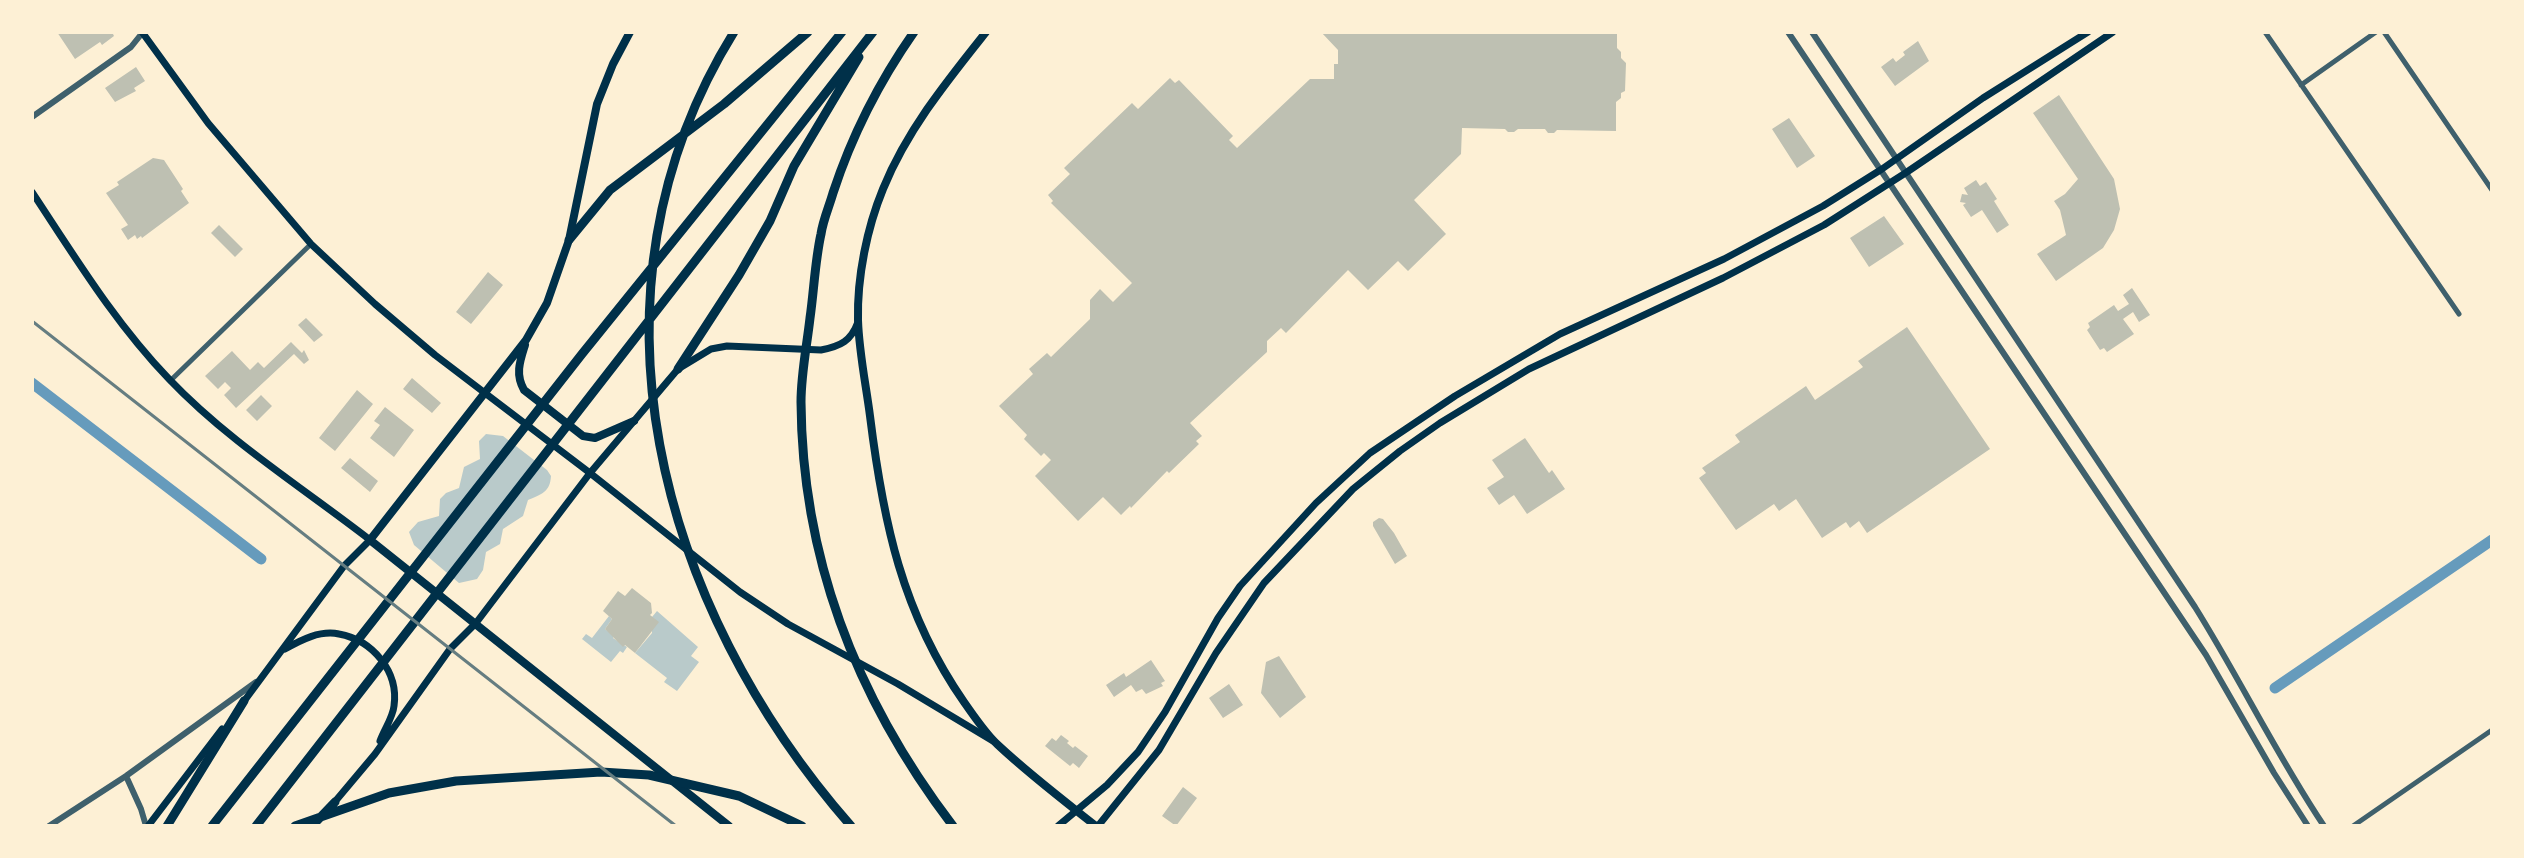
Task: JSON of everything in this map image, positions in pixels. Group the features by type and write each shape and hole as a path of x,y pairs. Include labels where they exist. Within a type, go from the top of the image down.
{"highway":[{"path":"734,32 697,101 675,157 655,242 649,295 648,348 658,436 683,538 722,635 753,694 783,740 851,826"},
{"path":"569,240 610,190 724,104 808,32"},
{"path":"212,826 582,354 842,32"},
{"path":"678,369 739,275 770,221 794,166 874,32"},
{"path":"256,826 874,32"},
{"path":"914,32 889,68 862,118 838,177 821,232 801,398 803,460 818,551 835,609 869,694 914,774 953,826"},
{"path":"167,826 244,701"},
{"path":"295,826 404,790 456,781 601,772 649,775 739,796 802,826"},
{"path":"314,826 335,802"}],"main road":[{"path":"143,32 208,123 311,244 375,304 740,592 788,624 898,684 996,743 1097,826 1159,750 1216,653 1264,583 1353,489 1440,423 1529,369 1779,251 1891,183 2113,32"},
{"path":"147,826 344,566 370,540 526,340 547,303 569,240 597,104 630,32"},
{"path":"986,32 922,115 883,190 870,227 858,320 879,489 898,568 911,605 937,656 963,700 996,743"},
{"path":"1058,826 1124,769 1165,712 1218,618 1240,586 1316,503 1365,457 1455,396 1560,334 1750,246 1823,206 1983,98 2088,32"},
{"path":"32,192 105,303 170,381 276,470 476,623 729,826"},
{"path":"335,802 375,754 450,649 476,623 590,473 678,369 711,349 727,346 821,350 836,347 851,338 858,320"},
{"path":"526,340 518,369 520,384 583,436 595,438 634,421"},
{"path":"282,651 317,634 339,634 370,647 390,669 394,707 375,754"}],"street":[{"path":"32,117 131,47 143,32"},
{"path":"1788,32 2206,655 2308,826"},
{"path":"1812,32 2195,607 2324,826"},
{"path":"2265,32 2459,314"},
{"path":"2301,85 2376,32"},
{"path":"2384,32 2492,190"},
{"path":"170,381 311,244"},
{"path":"49,826 126,776 259,680"},
{"path":"2353,826 2492,730"},
{"path":"126,776 147,826"}],"shaded area":[{"path":"486,434 503,436 551,476 544,492 528,500 523,516 503,529 500,544 486,552 483,570 477,579 459,583 414,545 409,532 418,522 439,516 440,499 459,488 464,467 480,459 479,441"},
{"path":"657,611 698,647 691,656 699,662 677,691 664,682 667,678 635,653 652,633 652,617"},
{"path":"609,616 612,619 605,629 627,647 611,662 582,639 586,634 592,638"}],"building":[{"path":"57,32 112,32 114,36 75,59"},
{"path":"1321,32 1617,32 1617,48 1626,63 1625,91 1616,102 1616,131 1557,130 1548,133 1545,129 1508,132 1505,129 1462,128 1461,154 1414,200 1446,234 1408,271 1398,261 1368,290 1348,270 1286,333 1281,328 1267,341 1267,352 1190,423 1202,436 1196,441 1199,444 1169,473 1167,471 1121,515 1103,497 1078,521 1035,476 1051,460 1044,453 1041,456 1024,439 1027,435 999,406 1033,374 1029,369 1047,353 1051,357 1090,319 1090,300 1100,289 1113,302 1132,283 1051,203 1053,201 1048,195 1070,174 1064,168 1132,103 1138,109 1170,78 1175,83 1179,80 1233,136 1229,140 1237,148 1310,79 1334,79 1338,50"},
{"path":"1918,41 1929,61 1895,86 1881,67 1893,58 1896,62 1905,55 1903,52"},
{"path":"136,67 145,81 134,88 136,91 115,102 105,88"},
{"path":"2059,95 2114,179 2120,209 2114,230 2103,248 2056,281 2037,254 2066,235 2060,210 2054,201 2078,179 2033,113"},
{"path":"1789,118 1815,156 1797,168 1772,129"},
{"path":"153,158 164,160 189,203 142,238 137,239 135,235 128,240 121,229 128,225 106,193"},
{"path":"1976,180 1980,186 1986,182 2009,225 1997,233 1982,210 1971,217 1963,205 1966,203 1960,202 1962,194 1968,195 1964,188"},
{"path":"1884,216 1904,244 1869,267 1850,238"},
{"path":"219,225 243,249 235,257 211,233"},
{"path":"488,272 503,285 471,324 456,312"},
{"path":"2132,288 2150,315 2139,322 2133,312 2123,319 2134,334 2107,352 2104,348 2100,350 2087,330 2090,327 2088,323 2114,305 2118,311 2129,304 2123,295"},
{"path":"306,318 323,335 314,342 298,325"},
{"path":"1907,327 1990,449 1867,533 1859,521 1850,528 1846,522 1822,538 1796,499 1779,511 1774,504 1736,530 1699,478 1706,473 1702,468 1740,442 1735,435 1806,386 1815,400 1863,367 1858,361"},
{"path":"291,342 302,353 304,350 309,360 304,364 294,354 236,408 224,395 231,388 225,382 218,389 205,376 232,351 250,370 258,362 264,368"},
{"path":"412,378 441,403 432,413 403,389"},
{"path":"357,390 373,404 335,451 319,438"},
{"path":"261,395 272,406 257,421 246,410"},
{"path":"385,407 414,430 394,457 370,438 380,425 374,421"},
{"path":"1525,438 1549,473 1552,470 1565,489 1527,514 1514,495 1499,505 1487,488 1504,477 1492,460"},
{"path":"350,458 378,481 370,492 341,468"},
{"path":"1379,518 1394,533 1407,556 1395,564 1373,526"},
{"path":"632,588 651,603 650,615 659,622 635,653 625,645 623,647 605,629 612,619 603,611 618,591 625,596"},
{"path":"1279,656 1306,697 1280,718 1261,693 1266,662"},
{"path":"1151,660 1165,681 1161,683 1163,686 1146,694 1142,689 1136,692 1131,685 1114,697 1106,685 1124,673 1126,677"},
{"path":"1229,684 1243,705 1223,718 1209,698"},
{"path":"1061,735 1073,748 1075,746 1088,756 1079,768 1073,763 1070,766 1045,746 1052,738 1056,741"},
{"path":"1183,787 1197,798 1176,826 1162,816"}],"waterway":[{"path":"32,383 261,559"},
{"path":"2275,688 2492,540"}],"railway":[{"path":"32,321 676,826"}]}
